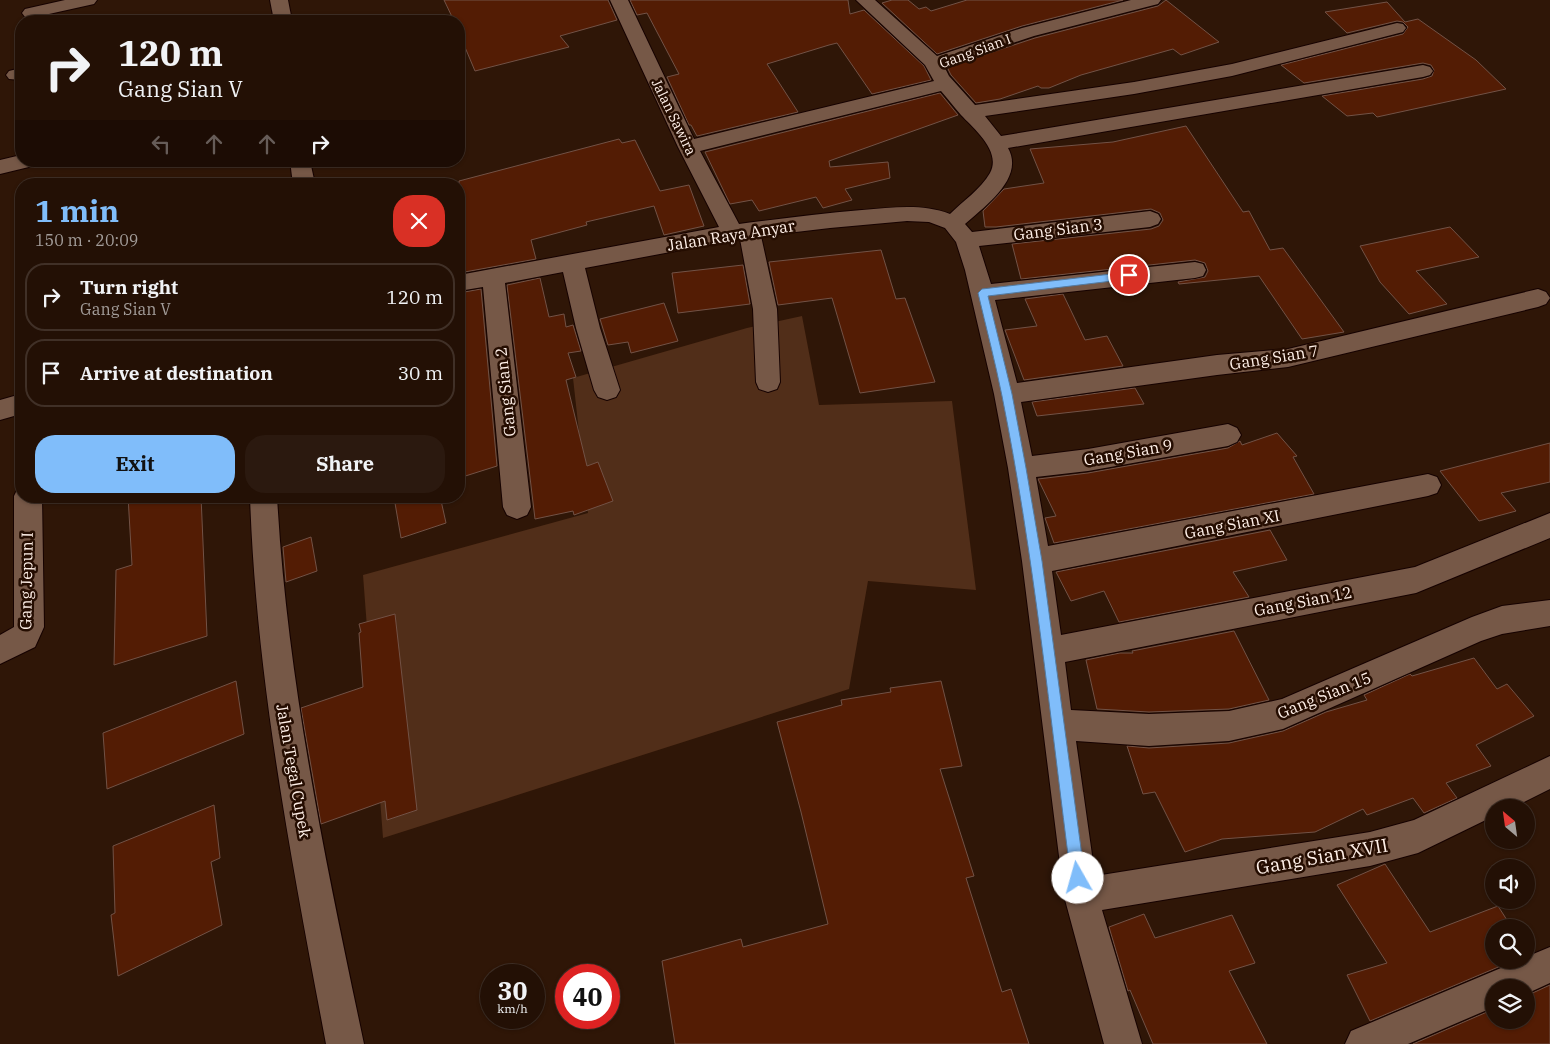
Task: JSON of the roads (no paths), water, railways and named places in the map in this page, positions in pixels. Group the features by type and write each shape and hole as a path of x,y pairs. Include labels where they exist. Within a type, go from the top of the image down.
{"street":[{"path":"31,13 88,0"},
{"path":"279,0 281,15"},
{"name":"Jalan Sawira","path":"618,0 688,147 741,231 765,310 768,382"},
{"path":"865,0 934,63"},
{"name":"Gang Sian I","path":"959,231 1004,168 1004,157 997,143 946,84 935,69 934,63 1028,32 1152,0"},
{"path":"969,112 1125,89 1222,72 1398,28"},
{"path":"997,143 1423,70"},
{"path":"688,147 946,84"},
{"path":"0,167 15,164"},
{"name":"Jalan Raya Anyar","path":"465,283 741,231 830,220 907,214 931,215 959,231"},
{"name":"Gang Sian 3","path":"959,231 1150,218"},
{"path":"959,231 979,281 1024,467 1080,896 1123,1044"},
{"path":"572,262 588,328 607,390"},
{"path":"979,281 1129,275 1195,270"},
{"name":"Gang Sian 2","path":"493,276 517,507"},
{"name":"Gang Sian 7","path":"1007,394 1217,365 1288,358 1538,298"},
{"path":"0,410 15,406"},
{"name":"Gang Sian 9","path":"1024,467 1088,460 1228,435"},
{"name":"Gang Sian XI","path":"1036,561 1428,485"},
{"name":"Gang Jepun I","path":"0,650 25,637 28,627 28,503"},
{"name":"Jalan Tegal Cupek","path":"263,503 264,545 278,674 316,901 345,1044"},
{"name":"Gang Sian 12","path":"1048,651 1416,580 1550,525"},
{"name":"Gang Sian 15","path":"1057,724 1149,730 1229,726 1283,714 1472,631 1502,620 1550,613"},
{"name":"Gang Sian XVII","path":"1080,896 1370,849 1418,836 1550,772"},
{"path":"1517,979 1550,965"},
{"path":"1364,1044 1485,992"}]}
